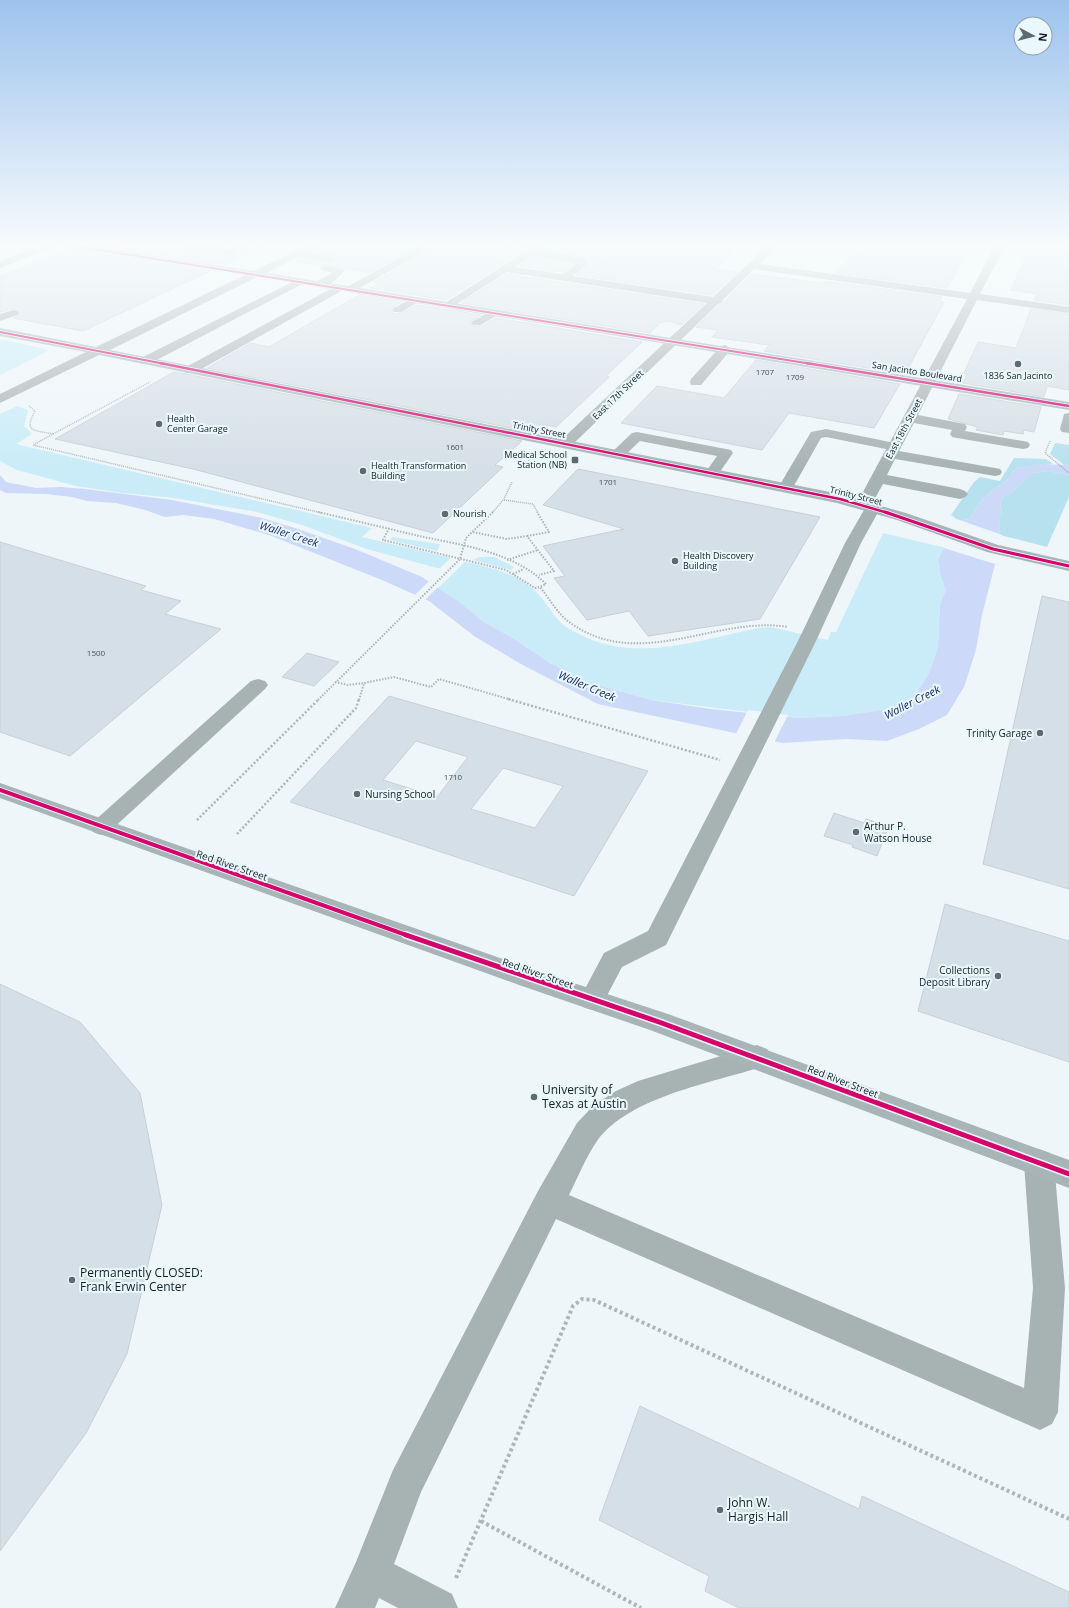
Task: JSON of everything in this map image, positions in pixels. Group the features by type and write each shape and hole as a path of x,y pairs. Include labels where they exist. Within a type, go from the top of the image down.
{"main road":[{"path":"0,399 160,321"},
{"name":"San Jacinto Boulevard","path":"545,321 929,382 1069,406"},
{"name":"Trinity Street","path":"0,332 566,443 786,488 868,506 1001,551 1069,566"},
{"path":"56,355 90,339"},
{"name":"Red River Street","path":"0,790 592,1000 758,1057 1069,1174"}],"street":[{"path":"145,361 222,321"},
{"path":"190,370 283,321"},
{"name":"East 17th Street","path":"566,443 696,321"},
{"name":"East 18th Street","path":"592,1000 613,960 657,938 809,637 853,543 868,506 877,478 960,321"},
{"path":"696,382 725,349"},
{"path":"1069,417 1067,429 1069,429"},
{"path":"910,418 960,427 956,434 1022,445"},
{"path":"786,488 816,435 826,433 893,450 995,472"},
{"path":"618,454 637,436 726,453 712,473"},
{"path":"877,478 960,494"},
{"path":"101,827 258,685"},
{"path":"355,1608 371,1573 406,1483 549,1201 587,1132 604,1114 626,1100 648,1090 758,1057"},
{"path":"549,1201 1040,1412 1049,1288 1039,1163"},
{"path":"371,1573 445,1597"}],"path":[{"path":"156,379 33,445 389,528 464,546 497,555 539,575 546,584 535,588 513,574 383,540 389,528"},
{"path":"26,405 33,408 35,411 29,422 30,427 33,430 53,434"},
{"path":"1046,454 1069,473"},
{"path":"518,470 534,456"},
{"path":"197,820 446,571 460,559 465,539 504,500 510,491 512,482"},
{"path":"473,532 507,538 549,532 534,504 504,500"},
{"path":"527,536 554,571 539,575"},
{"path":"507,560 538,550"},
{"path":"513,574 525,568"},
{"path":"540,586 568,621 595,636 619,642 661,643 765,623 809,637"},
{"path":"335,682 348,685 394,677 431,687 439,679 749,758"},
{"path":"237,834 356,708 364,683"},
{"path":"445,1597 481,1521 573,1306 582,1299 594,1300 1069,1520"},
{"path":"481,1521 641,1608"}],"shaded area":[{"path":"0,339 45,349 48,351 0,375"},
{"path":"17,406 28,410 24,426 32,434 16,444 372,528 362,537 451,558 440,568 437,568 367,549 302,525 257,512 174,498 123,493 76,486 17,470 0,461 0,414"},
{"path":"1055,443 1069,445 1069,465 1064,465 1050,454"},
{"path":"1014,458 1046,459 1053,464 1016,468 1008,479 984,497 969,519 959,521 951,515 974,482 980,477 1000,481"},
{"path":"1048,471 1069,475 1069,497 1047,547 1000,535 999,516 1002,511 1000,503 1004,496 1011,493 1033,473"},
{"path":"883,533 946,548 938,560 941,577 946,590 940,604 938,647 930,671 916,695 890,709 843,716 798,718 651,700 590,683 550,663 511,637 484,622 438,588 465,562 505,573 531,588 542,598 557,619 568,628 583,636 604,644 626,648 671,646 770,627 828,640 831,632 836,632"},
{"path":"392,537 440,544 437,551 390,540"},
{"path":"479,557 494,557 514,567 511,570 473,560"}],"water":[{"name":"Waller Creek","path":"1040,464 1069,465 1069,475 1048,471 1033,473 1011,493 1004,496 1000,503 1002,511 999,516 1001,541 982,615 976,650 964,687 947,715 919,729 887,741 846,739 782,743 598,704 519,663 474,636 429,601 382,580 269,535 214,519 183,515 165,517 145,510 116,503 87,501 72,497 46,494 6,493 0,490 0,475 6,482 36,488 61,487 85,489 172,500 262,518 355,549 422,577 456,600 484,622 511,637 550,663 590,683 651,700 711,709 798,718 843,716 889,709 916,695 930,671 938,647 940,604 946,590 941,577 938,560 959,521 969,519 984,497 1008,479 1016,468"}],"pier":[{"path":"957,519 1002,535 1003,541 998,565 944,548"},
{"path":"430,580 439,586 424,601 414,596"},
{"path":"748,710 788,715 774,743 736,734"}],"building":[{"path":"29,321 104,321 83,331"},
{"path":"314,321 472,321 470,322 473,326 482,326 491,321 514,321 642,342 606,376 609,377 556,427 541,424 532,432 207,368 251,343 269,347"},
{"path":"575,321 669,321 661,322 650,333"},
{"path":"669,321 685,321 681,325"},
{"path":"702,321 934,321 905,374 764,351 769,345 712,337 718,330 696,327"},
{"path":"1026,321 1069,321 1069,390 1047,386 1044,397 963,383 967,374 964,373 978,342 1016,348"},
{"path":"756,360 900,384 874,428 789,413 762,450 621,423 657,386 724,398"},
{"path":"174,372 522,441 495,465 503,467 433,533 193,469 55,439"},
{"path":"959,394 1041,407 1034,432 1024,430 1023,434 1004,431 1003,435 976,430 978,427 948,419"},
{"name":"Health Discovery Building","path":"578,469 820,517 760,619 648,636 629,611 587,620 554,578 565,576 543,546 624,529 543,505"},
{"path":"0,542 146,586 141,590 181,601 165,614 221,629 70,756 0,732"},
{"name":"Trinity Garage","path":"1042,596 1069,602 1069,889 983,864"},
{"path":"307,653 339,662 314,686 282,677"},
{"name":"Nursing School","path":"389,696 648,771 574,896 290,802","holes":["416,741 468,757 437,797 383,780","503,768 563,786 535,828 471,809"]},
{"name":"Arthur P. Watson House","path":"834,813 864,823 866,819 889,826 877,856 852,847 853,845 824,836"},
{"name":"Collections Deposit Library","path":"945,904 1069,941 1069,1062 918,1011"},
{"name":"Permanently CLOSED: Frank Erwin Center","path":"0,984 80,1022 140,1093 162,1205 127,1354 86,1433 0,1551"},
{"name":"John W. Hargis Hall","path":"640,1406 859,1509 862,1496 1069,1592 1069,1608 739,1608 705,1591 709,1576 599,1520"}],"cycle path":[{"path":"546,321 1069,406"},
{"path":"0,332 566,443 840,499 903,517 993,549 1069,566"},
{"path":"0,790 528,978 659,1022 1069,1174"}],"place":[{"name":"1836 San Jacinto","path":"1018,364"},
{"name":"Health Center Garage","path":"159,424"},
{"name":"Medical School Station (NB)","path":"575,460"},
{"name":"Health Transformation Building","path":"363,471"},
{"name":"Nourish","path":"445,514"},
{"name":"Health Discovery Building","path":"675,561"},
{"name":"Trinity Garage","path":"1040,733"},
{"name":"Nursing School","path":"357,794"},
{"name":"Arthur P. Watson House","path":"856,832"},
{"name":"Collections Deposit Library","path":"998,976"},
{"name":"University of Texas at Austin","path":"534,1097"},
{"name":"Permanently CLOSED: Frank Erwin Center","path":"72,1280"},
{"name":"John W. Hargis Hall","path":"720,1510"}]}
